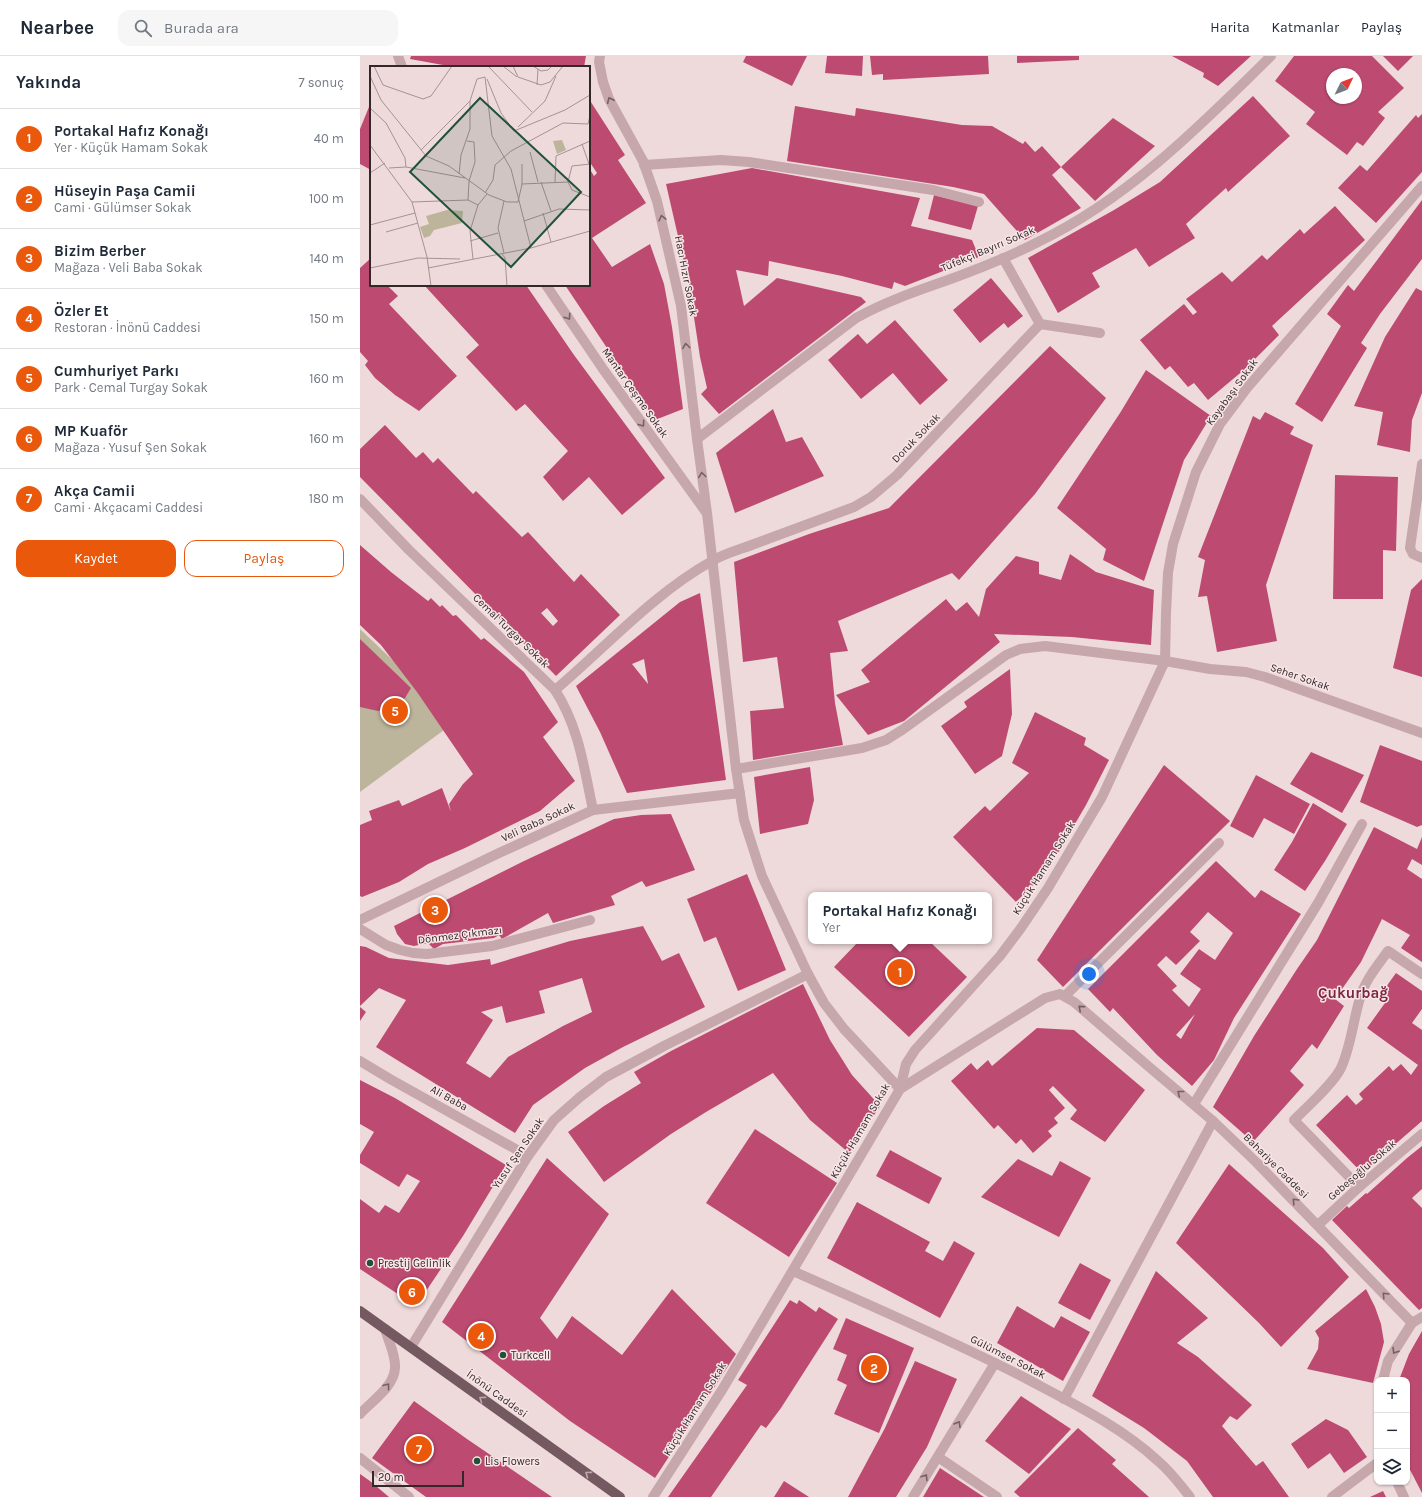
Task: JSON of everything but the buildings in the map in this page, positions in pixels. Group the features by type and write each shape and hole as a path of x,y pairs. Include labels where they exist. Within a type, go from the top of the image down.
{"main road":[{"name":"İnönü Caddesi","path":"360,1311 620,1497"}],"street":[{"path":"398,56 402,66"},
{"name":"Hacı Hızır Sokak","path":"600,56 599,62 603,82 609,99 644,165 658,201 681,306 713,560 736,770 744,820 762,876 808,974 824,1003 844,1029 900,1089"},
{"name":"Tüfekçi Bayırı Sokak","path":"697,439 856,318 875,307 1003,258 1037,242 1067,227 1115,196 1139,178 1197,128 1271,56"},
{"path":"644,165 721,160 749,162 933,190 979,202"},
{"name":"Kayabaşı Sokak","path":"1165,661 1168,573 1173,544 1196,472 1220,424 1256,376 1422,186"},
{"path":"1003,258 1040,324 1100,333"},
{"name":"Mantar Çeşme Sokak","path":"547,286 603,369 707,513"},
{"name":"Doruk Sokak","path":"555,690 582,667 616,633 675,586 713,560 854,507 871,497 897,475 1040,324"},
{"path":"1419,556 1410,548 1422,464"},
{"name":"Cemal Turgay Sokak","path":"360,499 409,550 555,690 565,706 576,733 593,810"},
{"name":"Seher Sokak","path":"736,770 862,748 886,740 1006,654 1020,649 1045,646 1165,661 1210,669 1246,672 1265,677 1422,733"},
{"name":"Küçük Hamam Sokak","path":"653,1497 722,1390 900,1089 906,1064 915,1050 1000,956 1048,888 1102,797 1165,661"},
{"name":"Veli Baba Sokak","path":"360,920 499,853 593,810 740,793"},
{"path":"1194,1104 1318,903 1362,824"},
{"path":"900,1089 1045,998 1057,994 1065,996 1219,843"},
{"name":"Dönmez Çıkmazı","path":"360,929 386,945 413,953 427,954 492,946 590,920"},
{"path":"1359,1187 1294,1120 1340,1070 1356,1018 1360,997 1368,980 1388,951 1422,974"},
{"name":"Yusuf Şen Sokak","path":"411,1347 528,1156 554,1120 606,1077 664,1046 808,974"},
{"name":"Bahariye Caddesi","path":"1065,996 1083,1009 1213,1121 1256,1162 1412,1323"},
{"name":"Ali Baba","path":"360,1061 528,1156"},
{"path":"1064,1399 1213,1121"},
{"name":"Gebeşoğlu Sokak","path":"1318,1225 1359,1187 1422,1134"},
{"name":"Gülümser Sokak","path":"793,1270 995,1363 1064,1399 1117,1430 1159,1461 1190,1497"},
{"path":"1383,1377 1388,1361 1412,1323 1422,1317"},
{"path":"360,1414 384,1390 392,1379 395,1368 385,1329"},
{"path":"913,1497 995,1363"},
{"path":"938,1457 997,1497"},
{"path":"360,1458 409,1497"},
{"path":"1332,1497 1374,1465"},
{"path":"1398,1485 1404,1497"}],"shaded area":[{"path":"360,629 403,670 444,730 360,792"}],"place":[{"name":"Cumhuriyet Parkı","path":"395,711"},
{"name":"Bizim Berber","path":"435,910"},
{"name":"Portakal Hafız Konağı","path":"900,972"},
{"name":"Prestij Gelinlik","path":"370,1263"},
{"name":"MP Kuaför","path":"412,1292"},
{"name":"Özler Et","path":"481,1336"},
{"name":"Turkcell","path":"503,1355"},
{"name":"Hüseyin Paşa Camii","path":"874,1368"},
{"name":"Akça Camii","path":"419,1449"},
{"name":"Lis Flowers","path":"477,1461"}],"district":[{"name":"Çukurbağ","path":"1353,993"}]}
